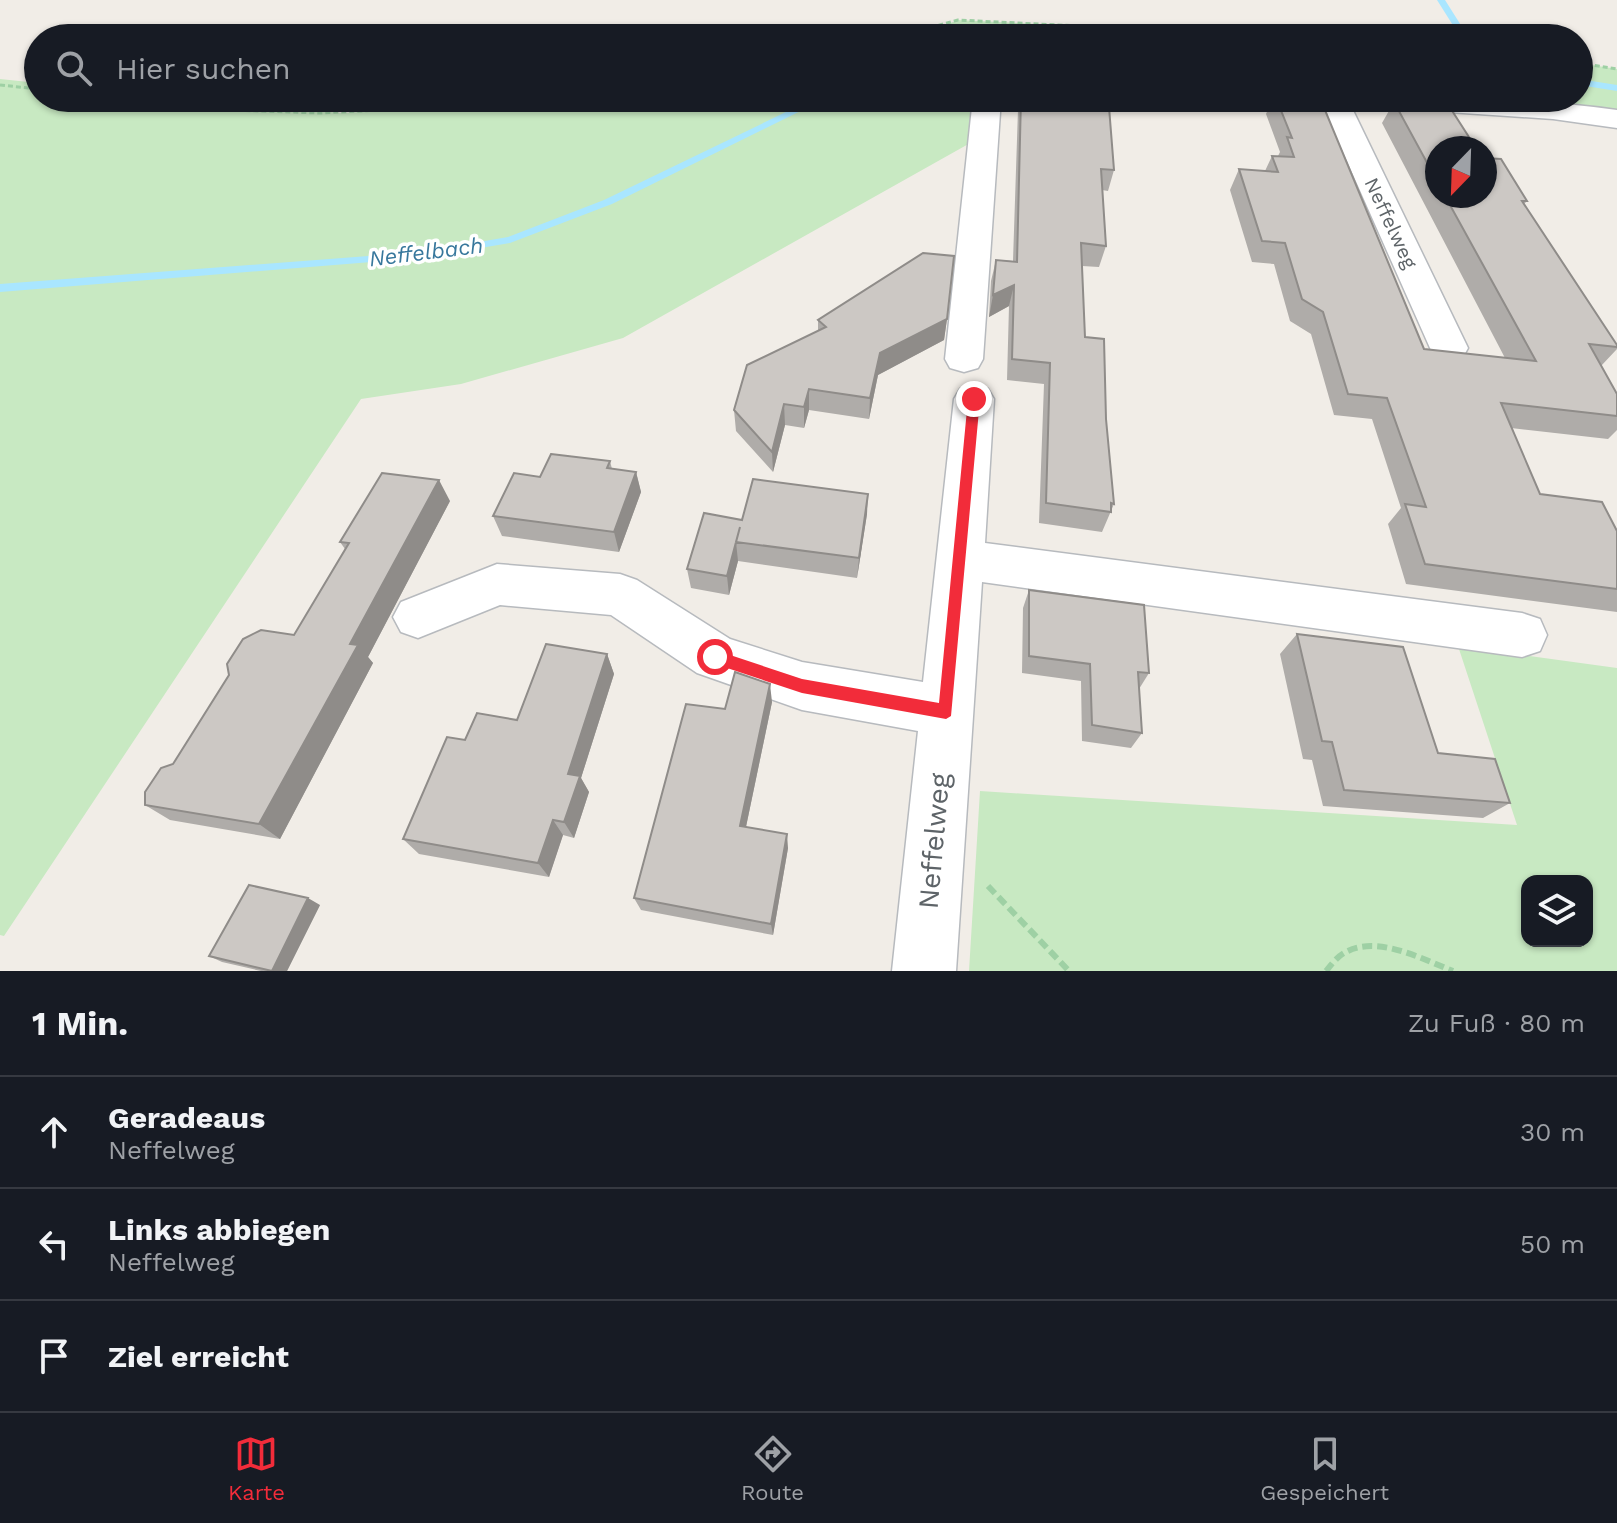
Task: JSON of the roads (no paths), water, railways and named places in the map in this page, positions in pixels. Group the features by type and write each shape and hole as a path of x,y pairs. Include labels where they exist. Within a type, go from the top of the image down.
{"street":[{"name":"Neffelweg","path":"924,971 931,856 959,559 986,112"},
{"name":"Neffelweg","path":"1339,112 1449,348"},
{"path":"1567,112 1617,119"},
{"path":"959,559 1522,635"},
{"path":"418,617 497,584 620,595 715,657 802,686 946,711"}],"waterway":[{"path":"1441,0 1456,24"},
{"name":"Neffelbach","path":"1593,84 1617,88"},
{"name":"Neffelbach","path":"0,288 421,255 510,240 608,202 793,112"}]}
